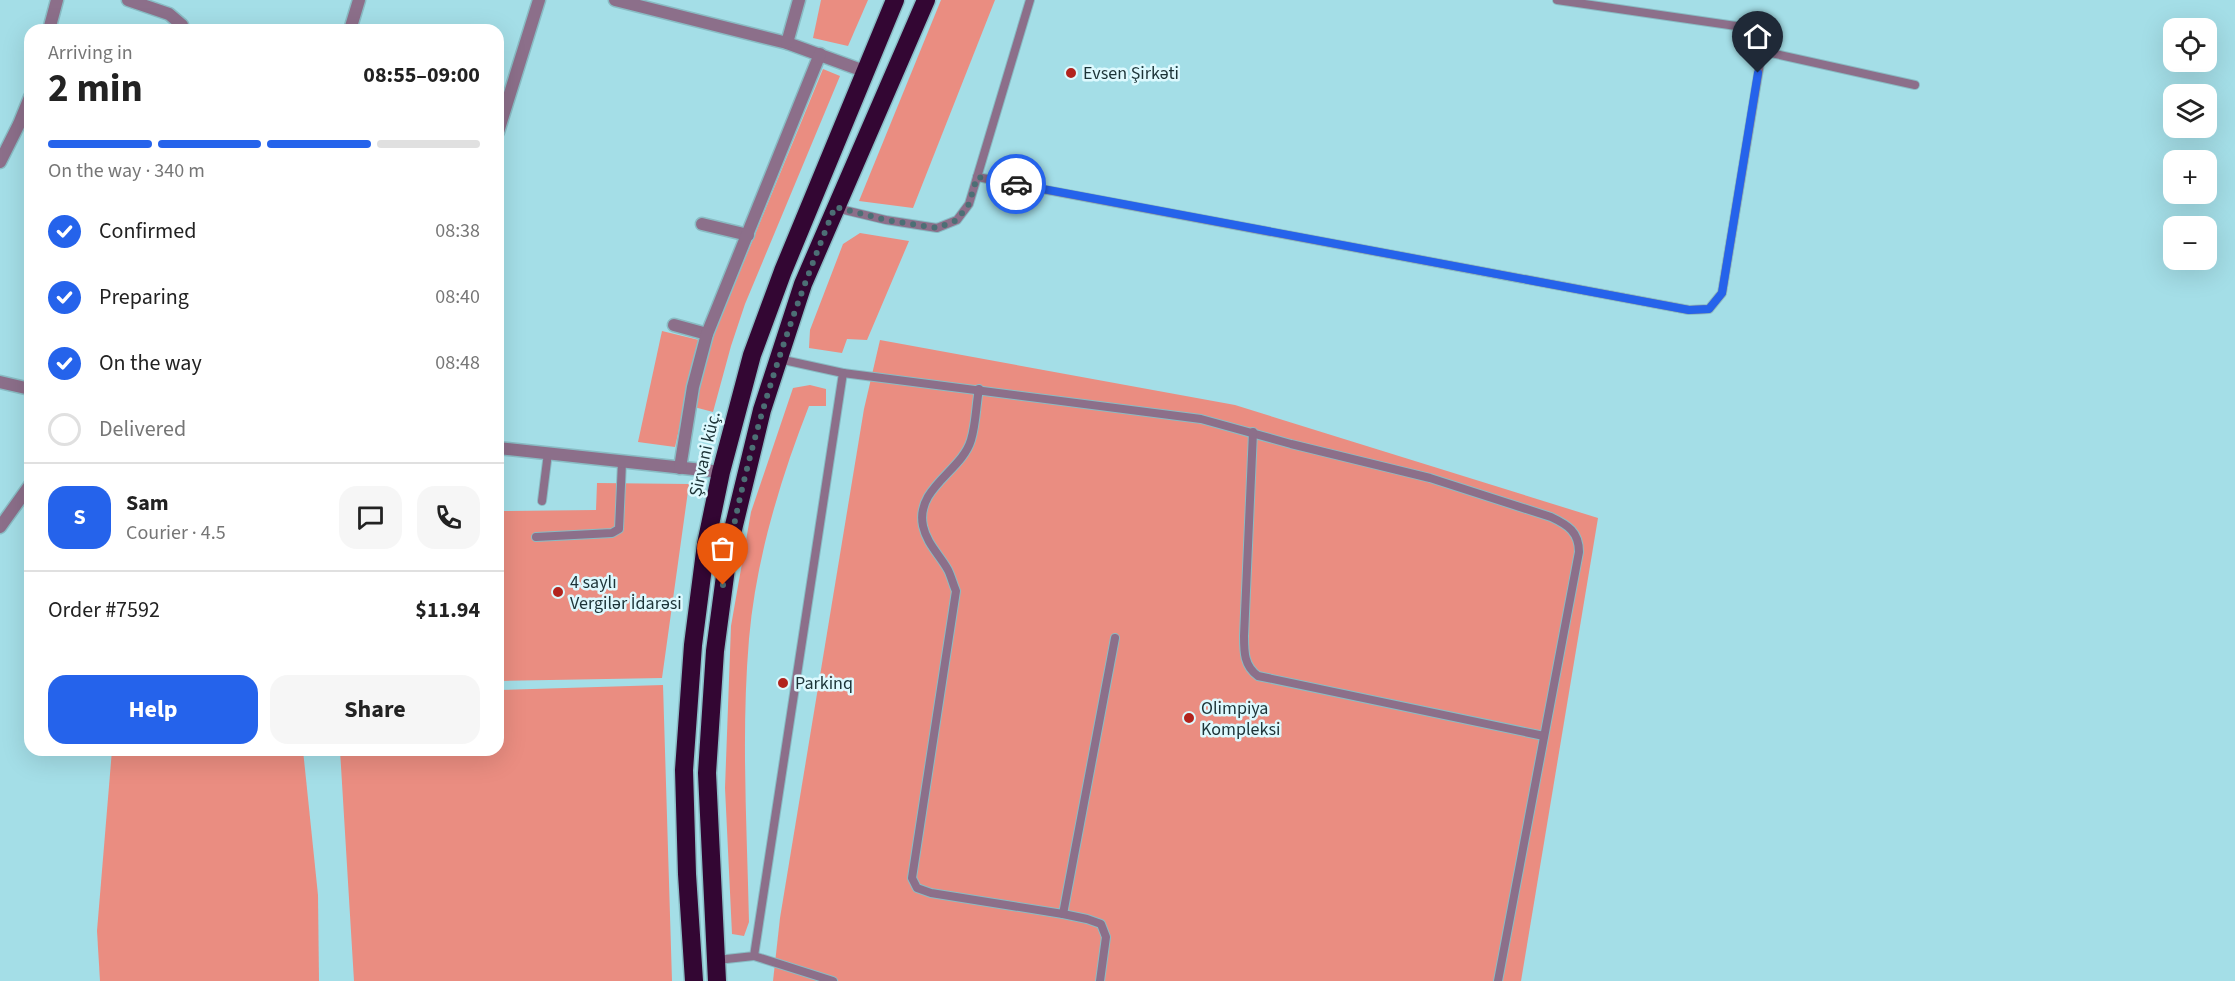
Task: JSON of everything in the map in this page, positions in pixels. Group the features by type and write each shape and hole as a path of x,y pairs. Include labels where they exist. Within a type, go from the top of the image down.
{"highway":[{"name":"Şirvani küç.","path":"694,981 685,801 687,714 706,544 721,472 752,355 783,271 895,0"},
{"path":"717,981 707,773 710,706 729,546 762,410 803,284 926,0"}],"street":[{"path":"51,24 57,0"},
{"path":"128,0 169,14 181,24"},
{"path":"352,24 359,0"},
{"path":"504,113 539,0"},
{"path":"615,0 787,43 864,71"},
{"path":"787,43 798,0"},
{"path":"680,468 693,387 707,334 820,54"},
{"path":"0,162 24,112"},
{"path":"702,224 748,235"},
{"path":"674,325 707,334"},
{"path":"0,382 24,388"},
{"path":"504,449 721,472"},
{"path":"0,527 24,493"}],"lane":[{"path":"835,207 886,220 937,228 957,220 969,204 1030,0"},
{"path":"1557,0 1743,27 1762,51 1915,85"},
{"path":"977,177 1689,310 1709,309 1722,293 1762,51"},
{"path":"777,359 843,373 1201,419 1430,478 1551,517 1574,531 1579,541 1579,552 1498,981"},
{"path":"754,956 843,373"},
{"path":"979,389 971,440 960,461 930,491 923,510 922,524 931,547 947,569 956,591 912,878 917,888 931,893 1063,914 1101,924 1106,937 1100,981"},
{"path":"1252,432 1244,636 1244,658 1251,671 1258,676 1544,736"},
{"path":"542,501 548,453"},
{"path":"536,537 612,534 620,529 622,462"},
{"path":"1063,914 1115,638"},
{"path":"715,960 754,956 833,981"}],"shaded area":[{"path":"821,0 868,0 848,46 813,38"},
{"path":"941,0 995,0 913,208 859,201"},
{"path":"823,69 840,76 745,304 713,412 694,407 710,344"},
{"path":"860,233 909,241 867,340 847,339 842,353 809,348 810,330 843,244"},
{"path":"662,331 699,340 675,447 638,442"},
{"name":"Olimpiya Kompleksi","path":"880,340 1235,405 1598,518 1521,981 773,981 780,918 864,409"},
{"path":"810,385 826,389 826,406 809,406 798,434 763,550 752,609 745,745 749,922 744,936 732,934 725,788 731,626 751,512 793,388"},
{"path":"597,483 689,484 662,678 504,681 504,511 596,510"},
{"path":"663,685 672,981 354,981 340,756 504,756 504,690"},
{"path":"112,756 304,756 318,895 319,981 100,981 97,931"}],"way so far":[{"path":"723,585 729,546 762,410 777,359 803,284 835,207 886,220 937,228 957,220 969,204 977,177 1016,184"}],"place":[{"name":"Evsen Şirkəti","path":"1071,73"},
{"name":"4 saylı Vergilər İdarəsi","path":"558,592"},
{"name":"Parkinq","path":"783,683"},
{"name":"Olimpiya Kompleksi","path":"1189,718"}],"route":[{"path":"1016,184 1689,310 1709,309 1722,293 1758,73"}]}
